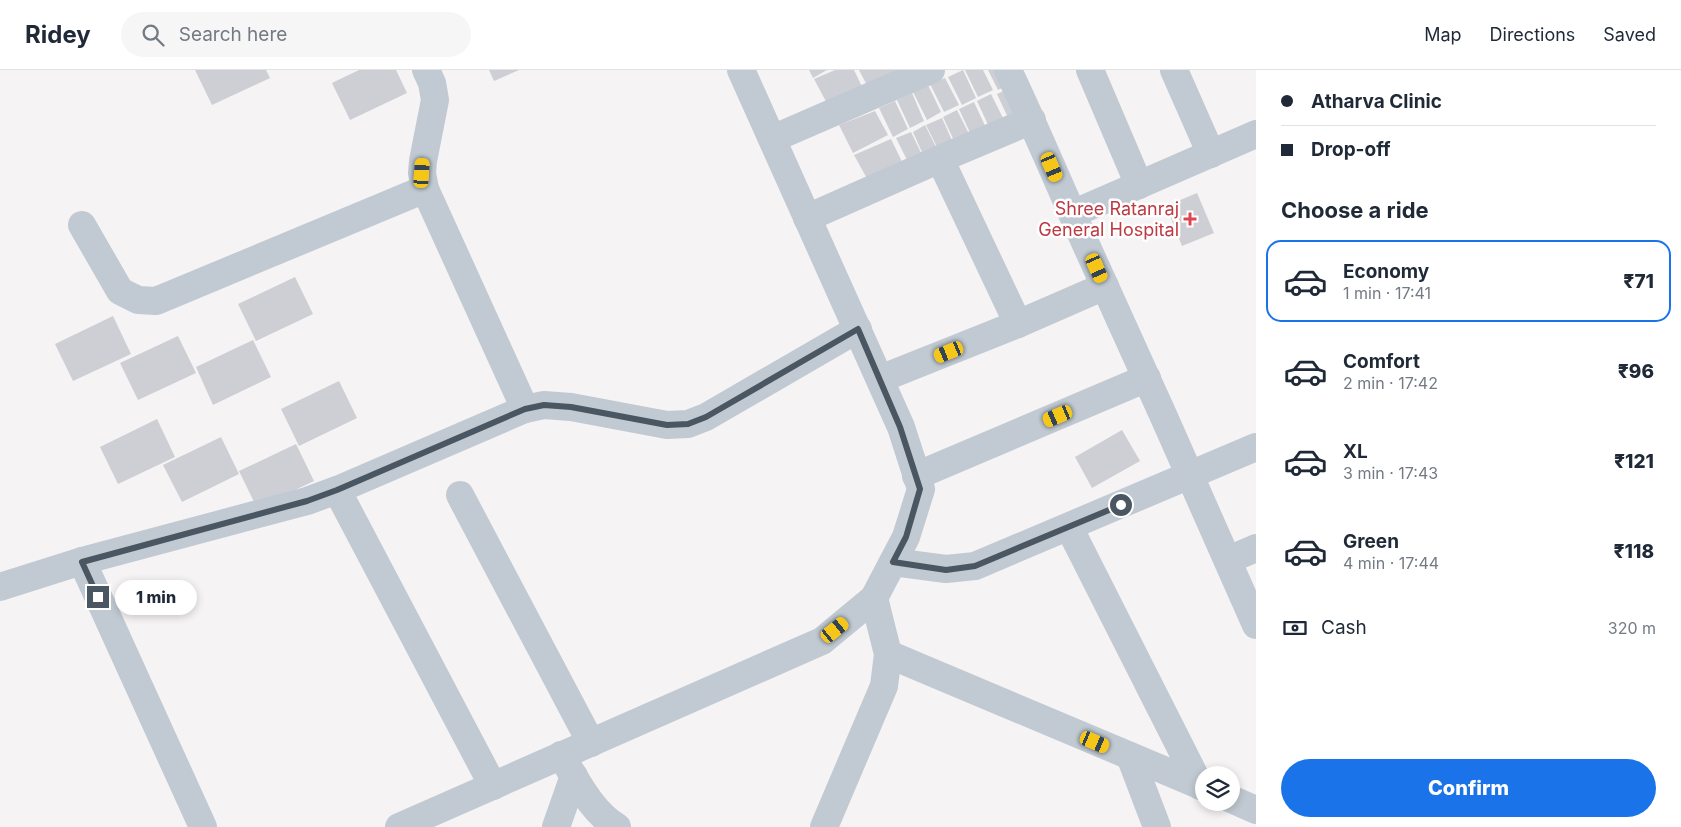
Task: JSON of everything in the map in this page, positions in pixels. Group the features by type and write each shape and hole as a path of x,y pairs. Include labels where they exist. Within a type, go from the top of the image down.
{"street":[{"path":"426,70 432,83 435,100 423,161 422,173 425,189 525,409"},
{"path":"399,827 492,786 567,766 591,743 822,641 874,598 906,537 920,489 900,427 858,329 741,70"},
{"path":"772,139 931,70"},
{"path":"1008,70 1191,475 1256,624"},
{"path":"1090,70 1139,185"},
{"path":"1174,70 1210,154"},
{"path":"807,218 940,158 1032,120"},
{"path":"1072,214 1256,134"},
{"path":"940,158 1018,324"},
{"path":"82,225 120,290 138,300 156,301 425,189"},
{"path":"880,379 1018,324 1105,286"},
{"path":"0,586 307,501 337,490 525,409 544,405 571,407 667,425 688,424 706,417 858,329"},
{"path":"916,476 1147,378"},
{"path":"893,562 946,570 975,566 1256,447"},
{"path":"337,490 492,786"},
{"path":"460,495 591,743"},
{"path":"1069,527 1195,773"},
{"path":"1228,560 1256,548"},
{"path":"82,562 203,827"},
{"path":"824,827 884,686 888,654 874,598"},
{"path":"888,654 1195,784"},
{"path":"1130,756 1158,827"},
{"path":"556,827 567,766"},
{"path":"567,766 594,807 617,827"},
{"path":"1240,803 1256,810"}],"building":[{"path":"195,70 266,70 270,78 212,105"},
{"path":"359,70 396,70 407,93 350,120 332,83"},
{"path":"489,70 519,70 494,81"},
{"path":"809,70 827,70 813,78"},
{"path":"835,70 854,70 865,93 830,109 814,79"},
{"path":"859,70 895,70 898,78 870,91"},
{"path":"963,70 976,98 962,105 948,77"},
{"path":"965,70 983,70 993,90 978,97"},
{"path":"988,70 1006,70 1012,83 998,90"},
{"path":"945,78 959,105 944,112 930,84"},
{"path":"928,85 941,112 927,120 913,92"},
{"path":"1012,87 1025,115 1010,122 997,94"},
{"path":"912,93 924,121 910,128 897,100"},
{"path":"991,94 1005,122 990,129 977,101"},
{"path":"895,101 908,129 893,137 879,108"},
{"path":"974,102 987,130 972,137 959,109"},
{"path":"957,110 971,138 956,145 943,117"},
{"path":"875,111 888,135 853,153 839,125"},
{"path":"942,118 954,145 940,153 926,125"},
{"path":"925,125 939,153 925,159 913,132"},
{"path":"911,132 924,159 910,166 896,138"},
{"path":"891,139 905,168 870,184 854,155"},
{"path":"1197,193 1214,233 1182,246 1166,206"},
{"path":"295,277 313,314 256,341 238,304"},
{"path":"113,316 131,354 73,381 55,344"},
{"path":"178,336 196,373 138,400 120,363"},
{"path":"253,340 271,377 213,405 196,367"},
{"path":"339,381 357,418 299,446 281,409"},
{"path":"157,419 175,457 118,484 100,447"},
{"path":"1122,430 1140,461 1092,488 1075,457"},
{"path":"221,437 239,474 182,502 163,465"},
{"path":"296,444 314,481 257,508 239,471"}],"place":[{"name":"Shree Ratanraj General Hospital","path":"1190,219"}],"route":[{"path":"98,597 82,562 307,501 337,490 525,409 544,405 571,407 667,425 688,424 706,417 858,329 900,427 920,489 906,537 893,562 946,570 975,566 1121,505"}]}
